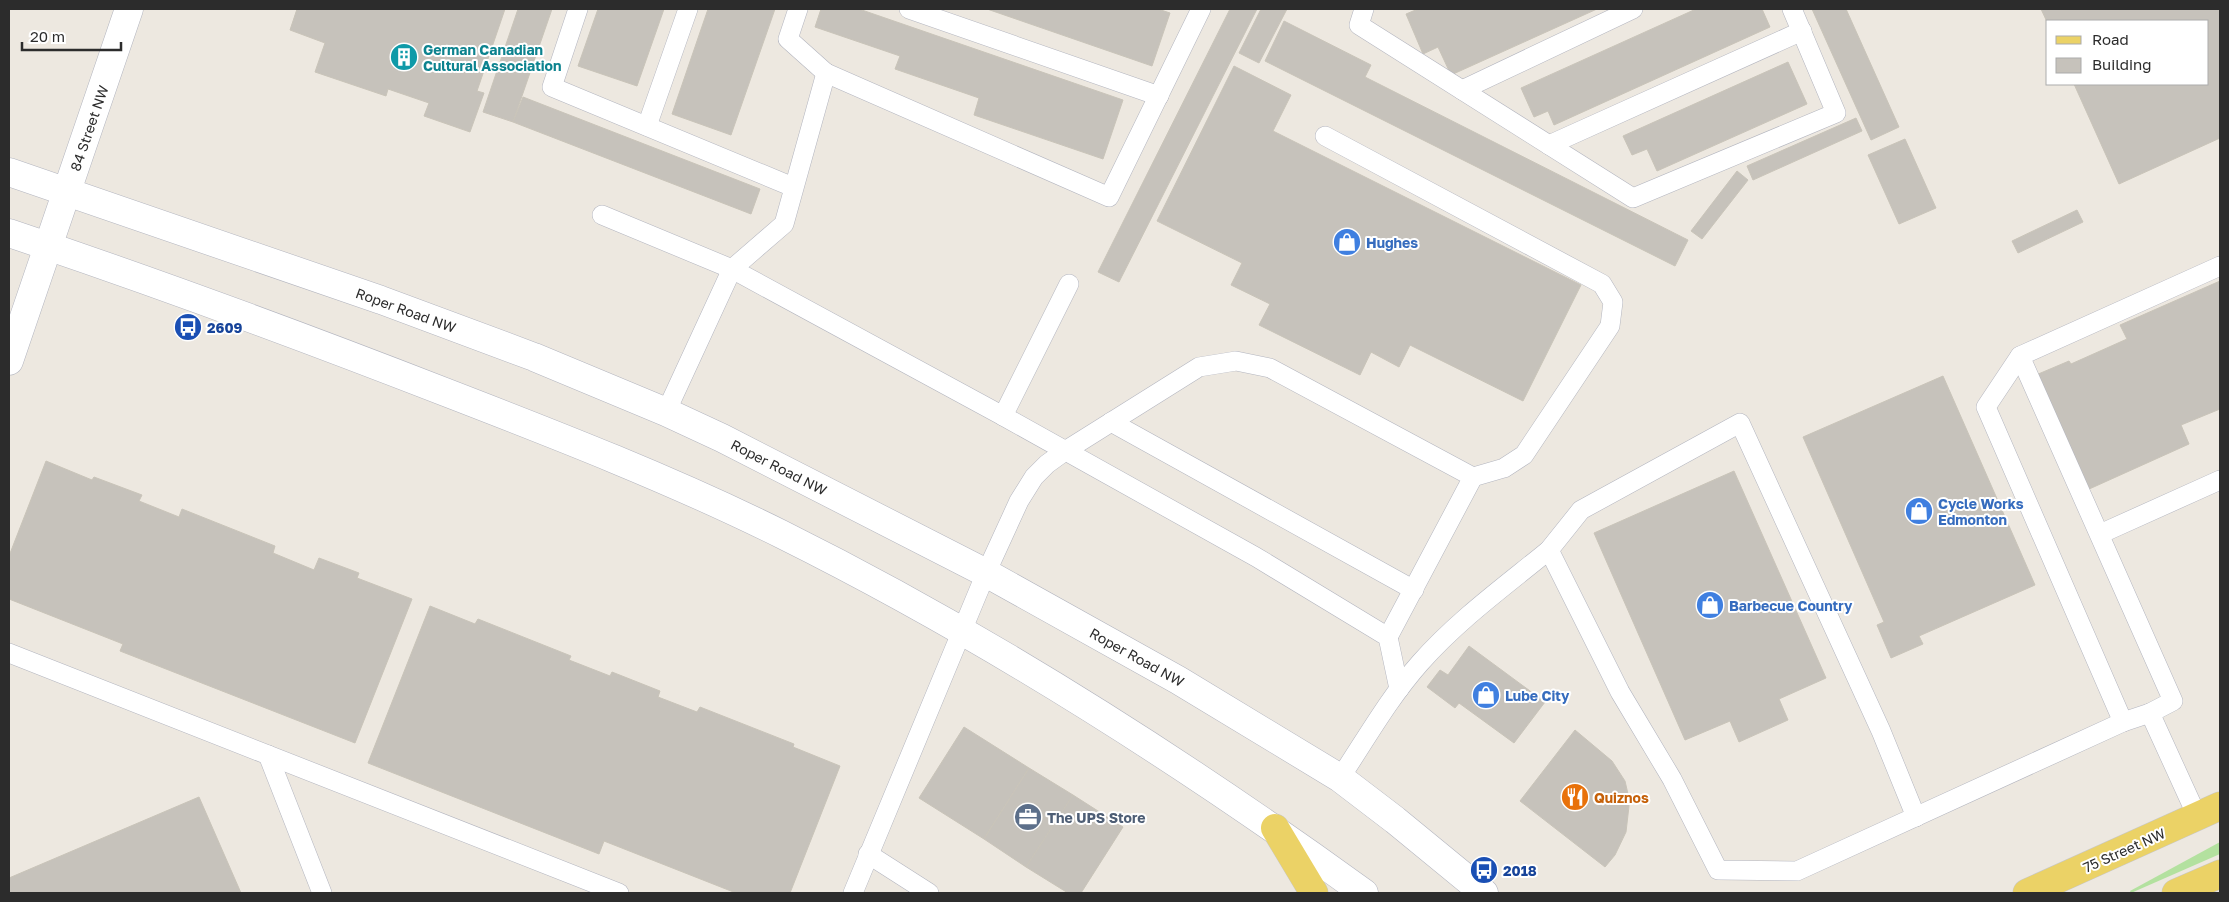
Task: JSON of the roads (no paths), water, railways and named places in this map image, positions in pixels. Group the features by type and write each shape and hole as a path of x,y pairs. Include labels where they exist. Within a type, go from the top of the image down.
{"main road":[{"name":"84 Street NW","path":"9,361 129,9"},
{"name":"Roper Road NW","path":"9,172 390,303 534,357 666,412 825,489 986,573 1178,680 1340,778 1395,820 1484,893"},
{"path":"9,233 357,357 564,438 778,533 902,597 1088,705 1275,828 1364,893"},
{"name":"75 Street NW","path":"2027,893 2209,811"},
{"path":"1275,828 1314,893"},
{"path":"2176,893 2209,882"}],"lane":[{"path":"578,9 552,87 793,187"},
{"path":"647,126 688,9"},
{"path":"798,9 788,39 826,73 1109,197 1201,9"},
{"path":"909,9 1158,96"},
{"path":"1364,9 1359,25 1633,198 1836,113 1792,9"},
{"path":"1462,90 1633,9"},
{"path":"1549,145 1802,31"},
{"path":"666,412 732,269 784,224 826,73"},
{"path":"853,893 986,573 1019,501 1034,477 1047,464 1198,368 1236,361 1270,368 1473,477 1504,468 1524,456 1610,326 1613,302 1602,284 1325,136"},
{"path":"602,214 732,269 1003,416 1256,557 1388,637"},
{"path":"2123,722 1986,407 2020,356 2220,266"},
{"path":"1003,416 1069,284"},
{"path":"1549,550 1620,692 1672,779 1718,870 1797,872 2123,722 2150,713 2173,702 2020,356"},
{"path":"1111,422 1414,590"},
{"path":"1340,778 1399,689 1440,642 1476,609 1549,550 1581,510 1740,423 1881,731 1916,817"},
{"path":"1399,689 1388,637 1473,477"},
{"path":"2100,534 2220,480"},
{"path":"9,653 619,893"},
{"path":"2150,713 2209,811"},
{"path":"268,755 322,893"},
{"path":"868,854 929,893"}],"place":[{"name":"German Canadian Cultural Association","path":"404,57"},
{"name":"Hughes","path":"1347,242"},
{"name":"2609","path":"188,327"},
{"name":"Cycle Works Edmonton","path":"1919,511"},
{"name":"Barbecue Country","path":"1710,605"},
{"name":"Lube City","path":"1486,695"},
{"name":"Quiznos","path":"1575,797"},
{"name":"The UPS Store","path":"1028,817"},
{"name":"2018","path":"1484,870"}]}
